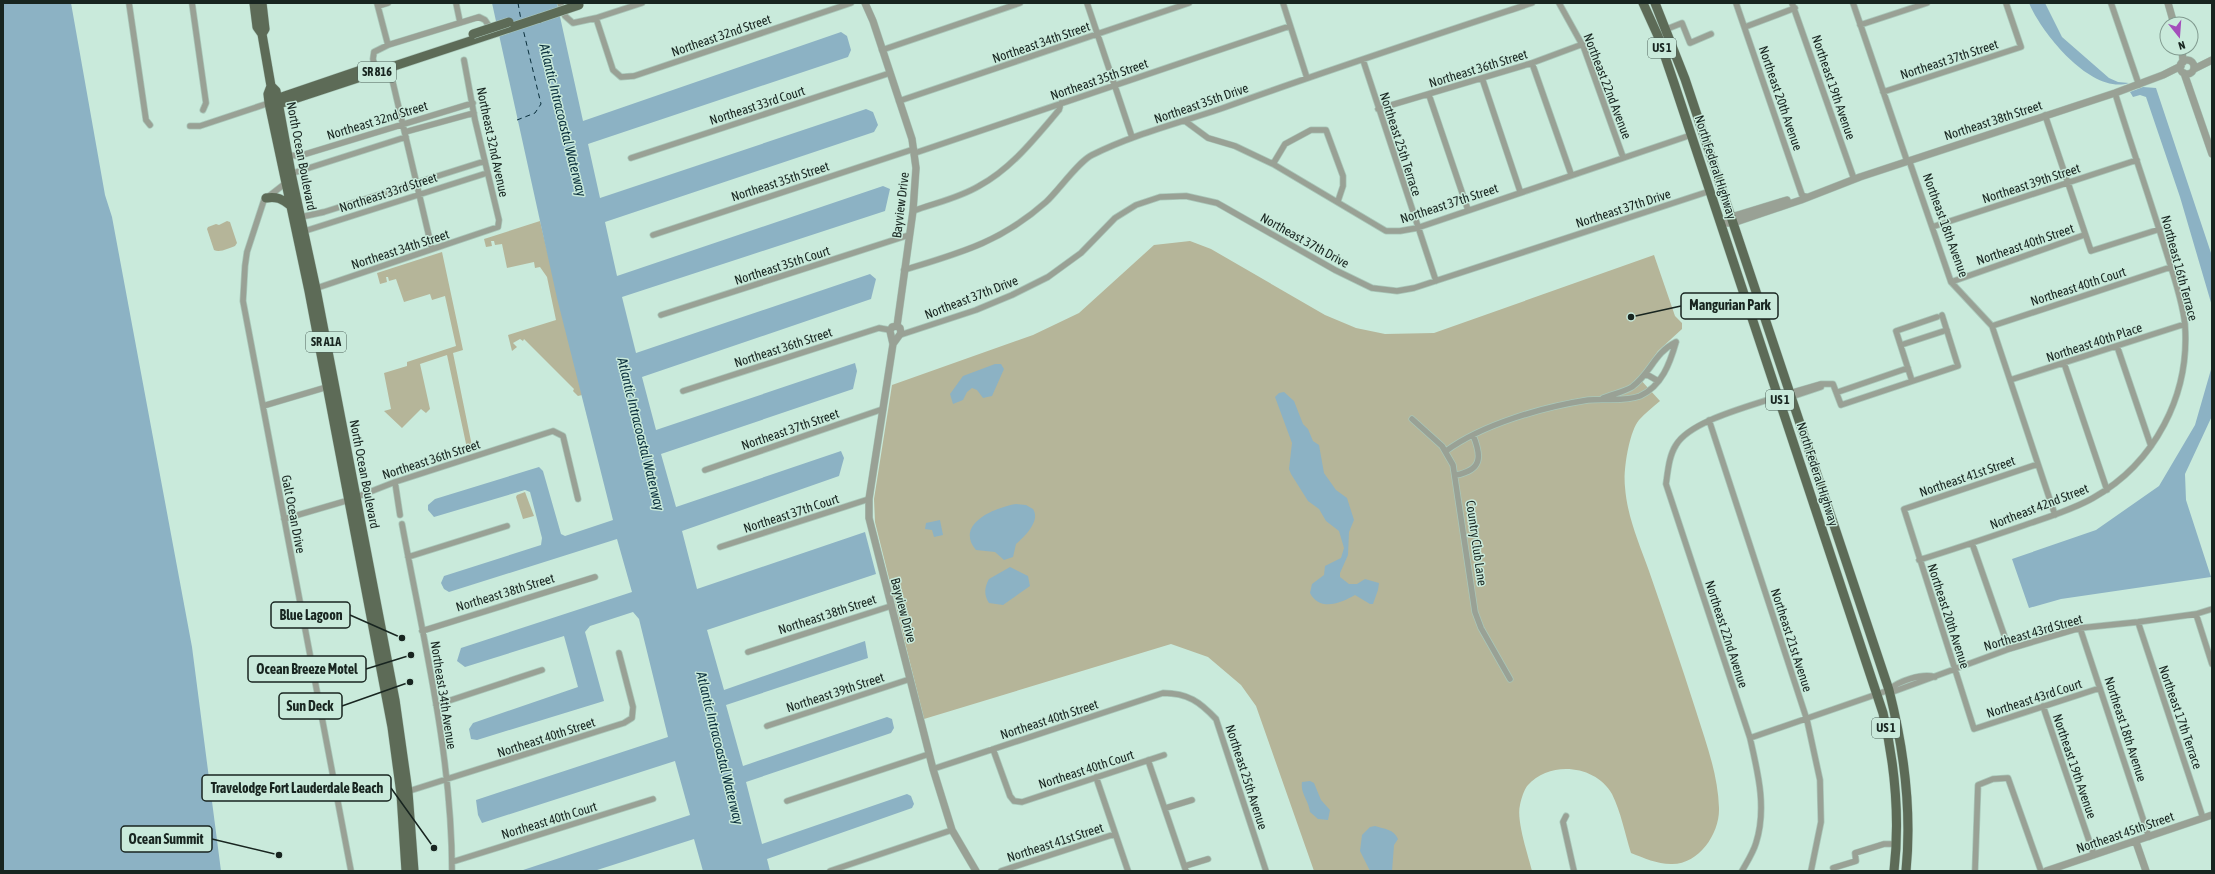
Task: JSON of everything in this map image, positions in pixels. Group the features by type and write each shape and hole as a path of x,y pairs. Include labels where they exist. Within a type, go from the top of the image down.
{"main road":[{"name":"North Ocean Boulevard","path":"254,3 257,27 262,34 271,86 268,94 275,102 288,155 300,218 299,228"},
{"name":"North Ocean Boulevard","path":"262,3 265,29 262,34"},
{"name":"North Federal Highway","path":"1643,3 1686,116 1877,694 1891,750 1896,799 1896,844 1894,871"},
{"name":"North Federal Highway","path":"1655,3 1667,29 1706,143 1889,690 1901,746 1907,798 1906,871"},
{"name":"SR 816","path":"275,102 474,37 563,4"},
{"name":"SR 816","path":"275,102 375,66 582,4"},
{"path":"1650,19 1659,21 1667,29"},
{"name":"North Ocean Boulevard","path":"275,102 285,183 290,206 299,228 336,395 352,499"},
{"path":"1686,116 1696,126 1700,126"},
{"path":"1691,134 1699,137 1706,143"},
{"path":"282,163 291,173"},
{"path":"266,198 274,197 282,199 290,206"},
{"name":"North Ocean Boulevard","path":"313,290 328,388 395,700 404,793 414,871"},
{"path":"1750,310 1758,315 1772,356 1779,361"},
{"path":"328,388 332,389 336,395"},
{"path":"1779,396 1783,397 1795,408"},
{"path":"1803,468 1819,481"},
{"path":"1848,603 1854,608 1862,609"},
{"name":"North Ocean Boulevard","path":"404,793 406,871"}],"street":[{"path":"129,3 146,120 150,125"},
{"path":"192,3 206,103 203,110"},
{"path":"388,3 378,5 388,45"},
{"path":"456,3 460,22"},
{"path":"563,4 568,21 573,23 596,18 642,3"},
{"name":"Northeast 32nd Street","path":"596,18 613,70 621,77 634,76 851,3"},
{"name":"Bayview Drive","path":"865,3 900,101 914,151 916,180 896,332 869,499 869,518 933,769 952,830 976,871"},
{"name":"Bayview Drive","path":"869,3 872,21"},
{"path":"882,50 1020,3"},
{"path":"1087,3 1132,137"},
{"name":"Northeast 34th Street","path":"900,101 1190,3"},
{"path":"1283,3 1306,78"},
{"name":"Northeast 35th Drive","path":"904,270 975,248 1018,224 1047,200 1090,156 1132,137 1185,121 1306,78 1532,3"},
{"name":"Northeast 22nd Avenue","path":"1559,3 1583,44 1623,157"},
{"name":"Northeast 20th Avenue","path":"1736,3 1805,196"},
{"name":"Northeast 18th Avenue","path":"1853,3 1907,161 1910,163 1951,282 1992,326 2055,515"},
{"path":"1860,25 1927,3"},
{"name":"Northeast 37th Street","path":"1883,92 2021,47 2006,3"},
{"path":"2112,3 2139,84"},
{"path":"2168,3 2172,16"},
{"path":"1745,26 1794,6"},
{"name":"Northeast 19th Avenue","path":"1794,6 1854,179"},
{"path":"375,66 373,59 374,52 388,45 460,22 482,18 490,26 492,33"},
{"path":"1667,29 1682,23 1690,43 1711,34"},
{"name":"Northeast 35th Street","path":"653,235 1061,103 1290,26"},
{"name":"Northeast 36th Street","path":"1378,109 1429,95 1583,44"},
{"path":"2184,56 2190,88 2209,135 2212,154"},
{"name":"Northeast 32nd Avenue","path":"464,60 487,173 499,220 498,227"},
{"name":"Northeast 25th Terrace","path":"1362,60 1436,281"},
{"path":"1532,62 1571,174"},
{"name":"Northeast 38th Street","path":"1721,223 2114,93 2187,67"},
{"name":"Northeast 33rd Court","path":"631,158 890,73"},
{"path":"1482,78 1520,191"},
{"path":"393,83 432,249"},
{"name":"Northeast 16th Terrace","path":"2114,93 2160,229 2185,324 2184,372 2173,407 2151,446"},
{"path":"1429,95 1468,210"},
{"path":"190,126 200,126 275,102"},
{"name":"Northeast 32nd Street","path":"288,155 298,156 402,123 473,103"},
{"path":"913,211 960,195 979,186 998,174 1027,147 1059,110 1061,103"},
{"name":"Northeast 32nd Street","path":"291,173 474,113"},
{"path":"2044,116 2084,235 2091,251 2160,229"},
{"name":"Northeast 37th Street","path":"1185,121 1208,138 1235,146 1273,164 1338,201 1386,231 1400,231 1417,228 1520,191 1691,134"},
{"path":"1273,164 1285,144 1311,130 1326,130 1343,176 1343,186 1338,201"},
{"name":"Northeast 33rd Street","path":"300,218 485,160"},
{"name":"Northeast 39th Street","path":"1932,227 2137,160"},
{"path":"266,198 285,183 291,173"},
{"name":"Northeast 33rd Street","path":"299,228 487,173"},
{"name":"Northeast 37th Drive","path":"896,332 914,330 976,310 1012,295 1048,277 1081,253 1115,218 1136,205 1160,197 1186,196 1218,203 1334,270 1372,288 1397,291 1436,281 1710,191"},
{"name":"Galt Ocean Drive","path":"266,198 247,252 244,266 244,301 351,871"},
{"name":"Northeast 34th Street","path":"313,290 498,227"},
{"name":"Northeast 35th Court","path":"661,315 909,235"},
{"name":"Northeast 40th Street","path":"1951,282 2084,235"},
{"name":"Northeast 40th Court","path":"1992,326 2171,267"},
{"path":"1790,395 1829,383 1833,384 1838,392 1842,404 1958,366 1947,330 1939,316 1897,330 1912,381"},
{"name":"Northeast 40th Place","path":"2010,380 2185,324"},
{"name":"Northeast 36th Street","path":"683,391 879,328 896,332"},
{"path":"1901,345 1947,330"},
{"path":"1446,451 1473,435 1546,408 1603,398 1630,388 1646,374 1658,355 1676,342 1669,366 1658,381 1640,396 1625,399 1603,398"},
{"path":"2117,346 2151,446"},
{"path":"2064,363 2106,490"},
{"path":"1838,392 1908,368"},
{"path":"1646,374 1658,381"},
{"path":"263,406 328,388"},
{"path":"1709,420 1779,396"},
{"name":"Northeast 37th Street","path":"705,470 883,409"},
{"name":"Country Club Lane","path":"1412,419 1446,451 1456,475 1475,612 1481,628 1510,679"},
{"name":"Northeast 22nd Avenue","path":"1709,420 1692,429 1676,444 1669,462 1666,484 1750,738 1759,778 1762,812 1756,844 1742,871"},
{"name":"Northeast 21st Avenue","path":"1709,420 1807,720 1820,780 1821,822 1811,871"},
{"name":"Northeast 36th Street","path":"284,519 352,499 394,482 553,431 563,436 578,499"},
{"path":"1456,475 1471,470 1478,461 1478,450 1473,435"},
{"name":"Northeast 42nd Street","path":"1919,560 2079,506 2106,490 2133,468 2151,446"},
{"name":"Northeast 41st Street","path":"1904,509 2038,464"},
{"path":"394,482 400,515"},
{"name":"Northeast 37th Court","path":"720,547 869,499"},
{"name":"Northeast 20th Avenue","path":"1904,509 1974,729"},
{"name":"Northeast 34th Avenue","path":"402,524 436,704 450,801 452,871"},
{"path":"408,557 507,526"},
{"path":"1972,543 2009,649"},
{"name":"Northeast 38th Street","path":"422,631 595,577"},
{"name":"Northeast 38th Street","path":"748,652 891,606"},
{"name":"Northeast 43rd Street","path":"1750,738 1807,720 1889,690 1896,691 1935,677 1954,668 2009,649 2080,628 2196,614 2212,609"},
{"path":"2196,614 2212,664"},
{"name":"Northeast 17th Terrace","path":"2138,622 2203,818"},
{"name":"Northeast 18th Avenue","path":"2080,628 2149,837"},
{"name":"Northeast 40th Street","path":"404,793 446,781 624,723 632,718 633,707 619,652"},
{"path":"436,704 542,670"},
{"name":"Northeast 39th Street","path":"767,726 910,679"},
{"name":"Northeast 43rd Court","path":"1974,729 2100,688"},
{"name":"Northeast 40th Street","path":"933,769 1163,693 1171,693"},
{"name":"Northeast 25th Avenue","path":"1171,693 1200,702 1216,720 1266,871"},
{"name":"Northeast 19th Avenue","path":"2043,706 2094,855"},
{"name":"Northeast 40th Court","path":"993,749 1010,796 1014,801 1022,802 1164,755"},
{"path":"787,801 929,754"},
{"path":"1148,760 1186,869 1208,859"},
{"path":"1096,777 1128,871"},
{"path":"1975,871 1978,785 1993,779 2008,778 2041,871"},
{"path":"1896,799 1907,798"},
{"name":"Northeast 40th Court","path":"452,862 653,799"},
{"path":"1166,808 1192,800"},
{"name":"Northeast 45th Street","path":"2046,871 2136,842 2212,815"},
{"path":"1566,816 1563,822 1574,871"},
{"path":"830,871 952,830"},
{"name":"Northeast 41st Street","path":"1001,871 1115,834"},
{"path":"2136,842 2146,871"},
{"path":"1833,868 1856,861 1855,853 1884,844 1896,844"}],"green space":[{"path":"227,221 230,222 237,243 235,246 216,251 214,250 207,229 208,227 216,224 219,225"},
{"path":"540,221 582,395 578,396 573,391 574,389 524,339 523,341 520,339 513,343 517,347 512,351 508,335 556,320 547,277 540,267 535,268 534,262 507,268 502,244 495,245 494,241 491,241 492,246 486,247 484,239"},
{"path":"1190,241 1211,249 1325,315 1356,328 1385,334 1434,333 1654,255 1675,316 1682,323 1682,329 1658,351 1639,378 1660,401 1646,412 1639,420 1632,433 1626,462 1625,487 1628,508 1634,529 1690,693 1714,771 1718,795 1718,818 1712,837 1699,853 1681,863 1666,864 1646,859 1631,853 1618,808 1612,794 1605,784 1584,772 1572,769 1560,769 1537,777 1528,785 1521,800 1519,811 1521,828 1532,871 1314,871 1256,706 1241,685 1208,657 1171,644 924,719 875,522 874,499 892,385 1033,335 1079,313 1154,245"},
{"path":"442,252 463,350 453,353 473,451 468,453 447,355 420,364 430,409 426,413 421,409 402,428 384,411 391,409 384,373 407,366 407,362 456,346 445,296 432,300 430,294 404,302 396,279 389,281 388,277 386,277 387,282 380,284 377,273"},
{"path":"525,492 534,516 523,519 516,497 517,495"}],"water":[{"path":"3,3 71,3 105,195 112,217 192,647 221,871 3,871"},
{"name":"Atlantic Intracoastal Waterway","path":"492,3 557,3 583,121 841,32 847,36 851,50 848,57 588,144 600,198 866,109 873,112 878,125 874,132 605,222 617,276 883,186 890,189 885,211 622,297 636,353 870,274 876,279 871,299 642,377 656,430 855,363 857,371 853,389 661,454 676,507 841,451 844,458 839,476 682,531 697,589 865,532 876,574 707,630 724,690 865,641 868,658 726,705 743,766 887,717 892,719 894,728 891,733 746,782 762,844 907,794 911,796 914,804 912,808 767,859 770,871 703,871 694,839 594,871 520,871 690,815 675,761 482,823 478,815 476,800 668,737 639,619 633,612 590,626 585,632 604,701 477,740 471,739 469,729 473,723 578,687 564,636 465,667 457,661 461,648 632,592 617,539 449,592 444,589 441,583 444,576 541,545 542,538 530,492 525,490 434,517 428,510 428,505 435,499 539,467 543,471 561,534 565,536 613,520 557,298"},
{"path":"2029,3 2045,3 2062,37 2109,78 2118,82 2129,83 2115,84 2100,80 2085,71 2070,59 2045,30"},
{"path":"2143,87 2156,88 2212,256 2212,306 2180,197 2146,97 2140,95 2133,97 2130,92"},
{"path":"995,364 1001,364 1004,369 992,396 983,398 977,390 972,388 967,392 963,400 953,404 950,394 963,376"},
{"path":"2212,366 2212,416 2185,474 2186,500 2211,577 2061,599 2029,608 2012,559 2096,530 2159,486 2195,425"},
{"path":"1284,392 1294,401 1303,424 1308,429 1313,441 1319,445 1324,473 1336,490 1347,498 1354,520 1349,532 1348,555 1340,573 1340,577 1349,584 1357,584 1365,579 1379,583 1373,604 1370,604 1355,595 1337,603 1325,604 1314,599 1310,593 1312,584 1324,575 1325,566 1341,558 1344,548 1339,531 1326,521 1319,509 1308,501 1289,469 1292,443 1275,397 1279,393"},
{"path":"1016,504 1026,505 1033,509 1035,519 1030,528 1016,544 1013,557 1004,560 995,552 976,550 971,541 970,532 980,518 998,509"},
{"path":"940,520 943,535 934,537 932,530 925,529 926,523"},
{"path":"1010,567 1028,576 1030,586 1003,605 989,603 985,591 989,579"},
{"path":"1310,781 1314,783 1321,800 1330,810 1328,820 1318,819 1310,812 1302,790 1302,782"},
{"path":"1375,826 1391,831 1398,839 1394,845 1392,871 1370,871 1360,851 1362,835 1370,827"}],"ferry route":[{"path":"518,3 521,20"},
{"path":"517,120 535,113 541,104 523,29"}],"place":[{"name":"Mangurian Park","path":"1631,317"},
{"name":"Blue Lagoon","path":"402,638"},
{"name":"Ocean Breeze Motel","path":"411,655"},
{"name":"Sun Deck","path":"410,682"},
{"name":"Travelodge Fort Lauderdale Beach","path":"434,848"},
{"name":"Ocean Summit","path":"279,855"}]}
